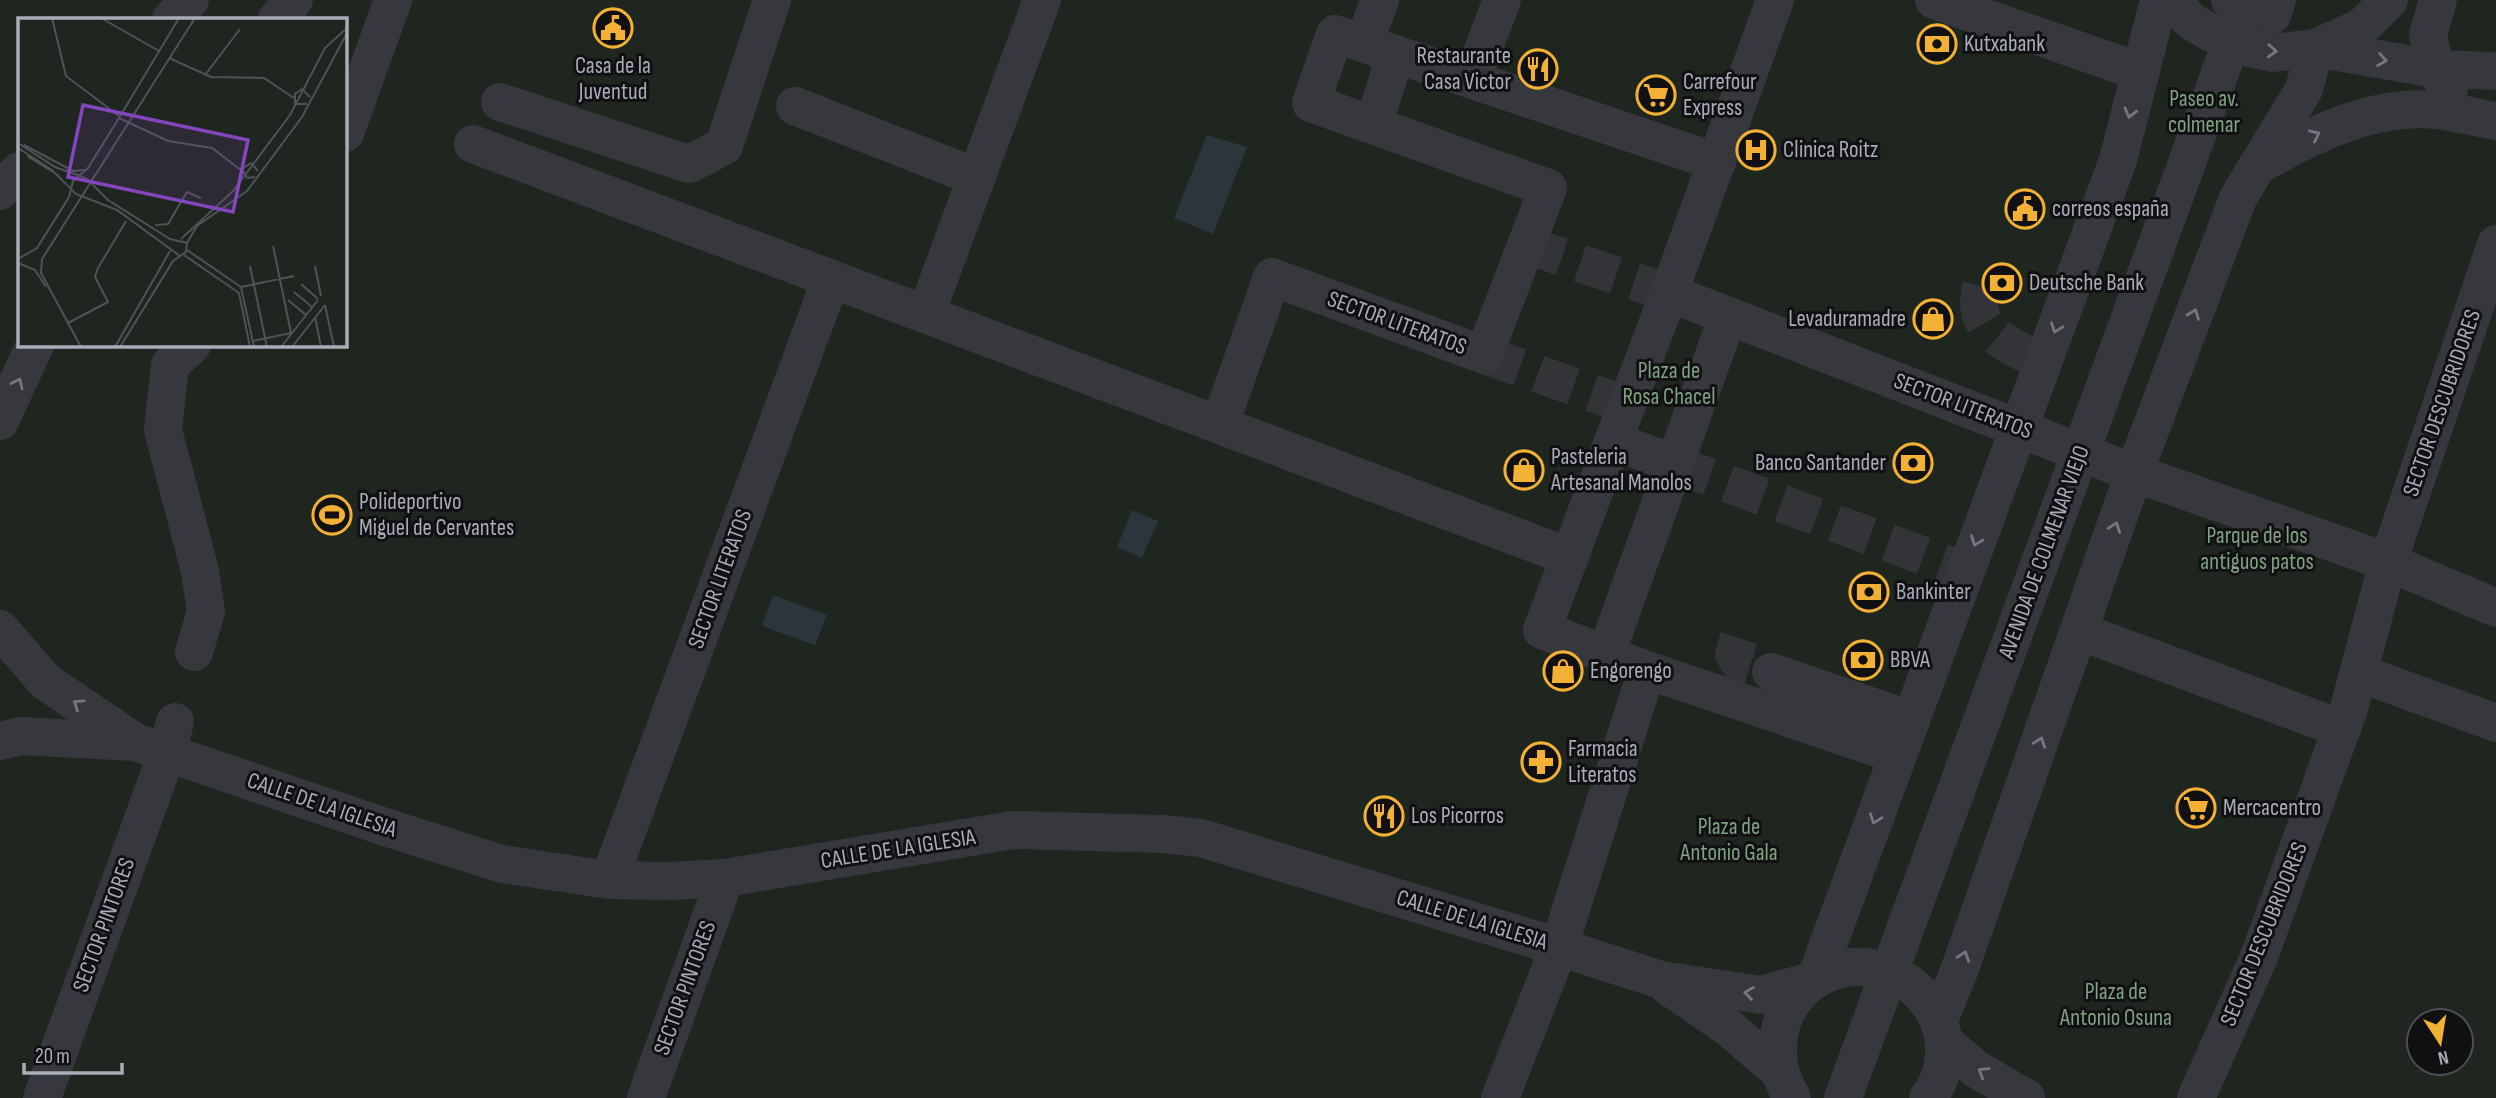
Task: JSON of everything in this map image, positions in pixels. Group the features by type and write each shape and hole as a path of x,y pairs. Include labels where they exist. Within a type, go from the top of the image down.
{"street":[{"path":"172,18 190,0"},
{"path":"278,18 294,0"},
{"path":"346,129 393,0"},
{"path":"500,102 689,164 724,146 772,0"},
{"path":"926,314 1042,0"},
{"path":"1373,125 1380,48 1380,0"},
{"path":"1472,79 1502,0"},
{"path":"1775,0 1669,293 1542,630 1647,670 1898,755"},
{"path":"1934,0 2141,72"},
{"path":"1783,1088 1777,1046 1782,1020 1796,998 1815,980 2118,160 2159,0"},
{"path":"2171,0 2192,22 2231,44 2273,53 2315,48 2435,69 2496,71"},
{"path":"2315,48 2362,27 2389,0"},
{"path":"2438,0 2428,35 2435,69 2482,119"},
{"name":"AVENIDA DE COLMENAR VIEJO","path":"1843,1098 2231,44 2251,2"},
{"name":"SECTOR LITERATOS","path":"1220,424 1272,277 1484,355 1548,188 1311,103 1335,34 1717,162"},
{"path":"1928,1098 1934,1091 1943,1068 1941,1031 1959,971 2134,473 2238,198 2304,89 2315,48"},
{"path":"795,106 976,177"},
{"path":"2255,167 2319,132 2381,112 2436,110 2482,119"},
{"path":"473,144 1570,557"},
{"path":"0,191 18,172"},
{"name":"SECTOR DESCUBRIDORES","path":"2196,1098 2259,957 2342,729 2388,562 2496,244"},
{"name":"SECTOR LITERATOS","path":"609,880 831,279"},
{"name":"SECTOR LITERATOS","path":"1669,293 2081,452"},
{"path":"1606,654 1728,316"},
{"path":"0,421 35,346"},
{"path":"191,346 170,365 163,430 202,584 206,611 194,652"},
{"path":"1614,441 1674,464"},
{"path":"2081,452 2388,562 2496,608"},
{"name":"CALLE DE LA IGLESIA","path":"0,629 46,682 159,739 502,864 609,880 671,881 725,878 1013,830 1163,834 1202,838 1661,980 1761,995 1815,980 1839,970 1865,967 1890,972"},
{"path":"2079,631 2342,729"},
{"path":"1500,1098 1559,947 1647,670"},
{"path":"1771,672 1911,720"},
{"path":"2358,673 2496,723"},
{"name":"CALLE DE LA IGLESIA","path":"0,741 21,736 159,739"},
{"name":"SECTOR PINTORES","path":"42,1098 159,739"},
{"name":"SECTOR PINTORES","path":"646,1098 725,878"},
{"path":"1890,972 1911,983 1927,999 1941,1031 1976,1069 2026,1098"},
{"name":"CALLE DE LA IGLESIA","path":"1661,980 1729,1028 1783,1088"}],"green space":[{"path":"0,0 2496,0 2496,1098 0,1098"}],"shaded area":[{"path":"1207,135 1247,147 1213,234 1174,218"},
{"path":"1132,510 1158,521 1142,558 1117,547"},
{"path":"773,595 827,615 815,645 762,626"}],"tunnel":[{"path":"1526,245 1669,293"},
{"path":"1981,286 1979,302 1981,315 1987,326 2006,343 2043,362"},
{"path":"1484,355 1627,405"},
{"path":"1674,464 1965,571"},
{"path":"1739,638 1734,654 1740,663 1771,672"}],"place":[{"name":"Casa de la Juventud","path":"613,28"},
{"name":"Kutxabank","path":"1937,44"},
{"name":"Restaurante Casa Victor","path":"1538,69"},
{"name":"Carrefour Express","path":"1656,95"},
{"name":"Clinica Roitz","path":"1756,150"},
{"name":"correos españa","path":"2025,209"},
{"name":"Deutsche Bank","path":"2002,283"},
{"name":"Levaduramadre","path":"1933,319"},
{"name":"Banco Santander","path":"1913,463"},
{"name":"Pasteleria Artesanal Manolos","path":"1524,470"},
{"name":"Polideportivo Miguel de Cervantes","path":"332,515"},
{"name":"Bankinter","path":"1869,592"},
{"name":"BBVA","path":"1863,660"},
{"name":"Engorengo","path":"1563,671"},
{"name":"Farmacia Literatos","path":"1541,762"},
{"name":"Mercacentro","path":"2196,808"},
{"name":"Los Picorros","path":"1384,816"}],"park label":[{"name":"Paseo av. colmenar","path":"2204,112"},
{"name":"Plaza de Rosa Chacel","path":"1669,384"},
{"name":"Parque de los antiguos patos","path":"2257,549"},
{"name":"Plaza de Antonio Gala","path":"1729,840"},
{"name":"Plaza de Antonio Osuna","path":"2116,1005"}]}
